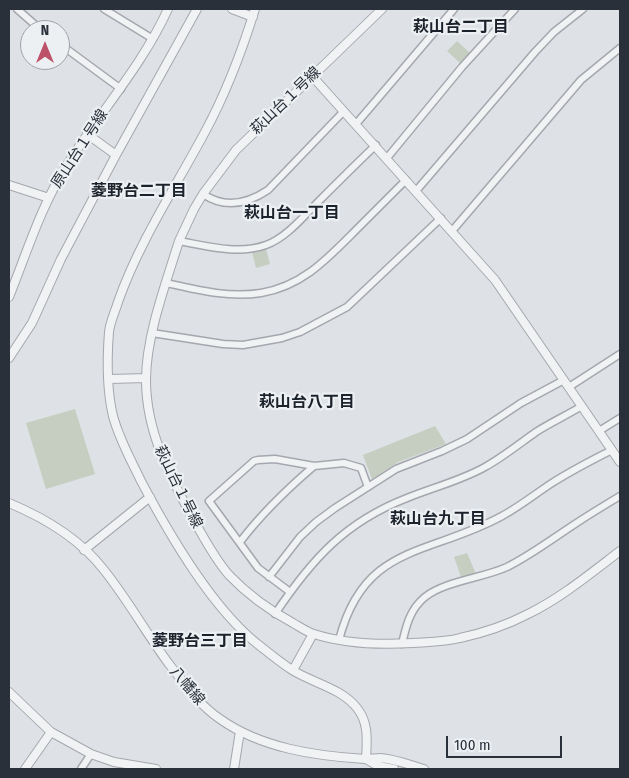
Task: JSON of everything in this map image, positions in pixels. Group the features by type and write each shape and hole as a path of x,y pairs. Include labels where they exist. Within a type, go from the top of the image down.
{"street":[{"path":"17,9 29,20"},
{"path":"104,9 153,39"},
{"name":"原山台１号線","path":"9,297 12,279 48,198 87,134 121,88 153,39 168,9"},
{"path":"9,358 32,323 61,259 197,9"},
{"path":"232,9 252,17"},
{"path":"255,9 244,46 206,129 138,252 122,292 109,330 109,379 114,417 120,437 150,497 190,564 222,608 258,644 293,670 347,698 358,709 366,722 366,759"},
{"name":"萩山台１号線","path":"382,9 236,150 194,209 179,241 152,333 146,378 148,406 154,437 179,493 212,552 229,574 249,594 275,614 313,634 371,644 402,644 460,639 494,629 528,614 556,598 620,551"},
{"path":"356,124 454,9"},
{"path":"387,158 462,67 515,9"},
{"path":"416,191 535,52 554,32 583,9"},
{"path":"452,231 581,80 620,48"},
{"path":"70,51 121,88"},
{"path":"312,76 376,145 495,280 620,462"},
{"path":"203,194 210,200 226,203 250,201 260,196 344,111"},
{"path":"87,134 116,155"},
{"path":"179,241 221,249 240,249 266,245 298,222 376,145"},
{"path":"166,283 205,291 242,294 261,293 282,287 304,277 321,265 406,180"},
{"path":"9,186 48,198"},
{"path":"152,333 223,344 242,345 282,338 300,332 347,307 441,218"},
{"path":"269,577 290,549 316,522 368,487 403,465 442,452 467,439 521,403 566,384 620,354"},
{"path":"109,379 146,378"},
{"path":"275,614 321,554 362,521 407,498 456,481 486,467 537,431 582,406"},
{"path":"599,431 620,418"},
{"path":"340,640 344,620 359,593 379,571 392,561 411,551 470,531 502,516 574,470 612,450"},
{"path":"290,592 258,568 209,501 254,461 266,459 314,466 344,464 361,468 368,487"},
{"path":"240,542 257,520 280,496 314,466"},
{"path":"402,644 409,616 424,597 446,587 506,567 620,496"},
{"path":"84,550 150,497"},
{"name":"八幡線","path":"9,504 58,527 104,569 156,647 196,699 220,720 240,732 261,741 288,748 366,759 380,758 424,769"},
{"path":"293,670 313,634"},
{"path":"10,697 52,732 91,754 135,768 156,769"},
{"path":"25,769 52,732"},
{"path":"234,769 240,732"},
{"path":"81,769 91,754"},
{"name":"八幡線","path":"366,759 378,766 394,769"}],"green space":[{"path":"457,41 470,53 461,64 447,51"},
{"path":"266,249 270,264 256,268 252,252"},
{"path":"75,409 95,474 46,489 26,423"},
{"path":"435,426 446,444 398,462 372,479 363,455"},
{"path":"467,553 476,574 461,577 454,557"}],"district":[{"name":"萩山台二丁目","path":"461,28"},
{"name":"菱野台二丁目","path":"139,192"},
{"name":"萩山台一丁目","path":"292,214"},
{"name":"萩山台八丁目","path":"307,403"},
{"name":"萩山台九丁目","path":"438,520"},
{"name":"菱野台三丁目","path":"200,642"}]}
